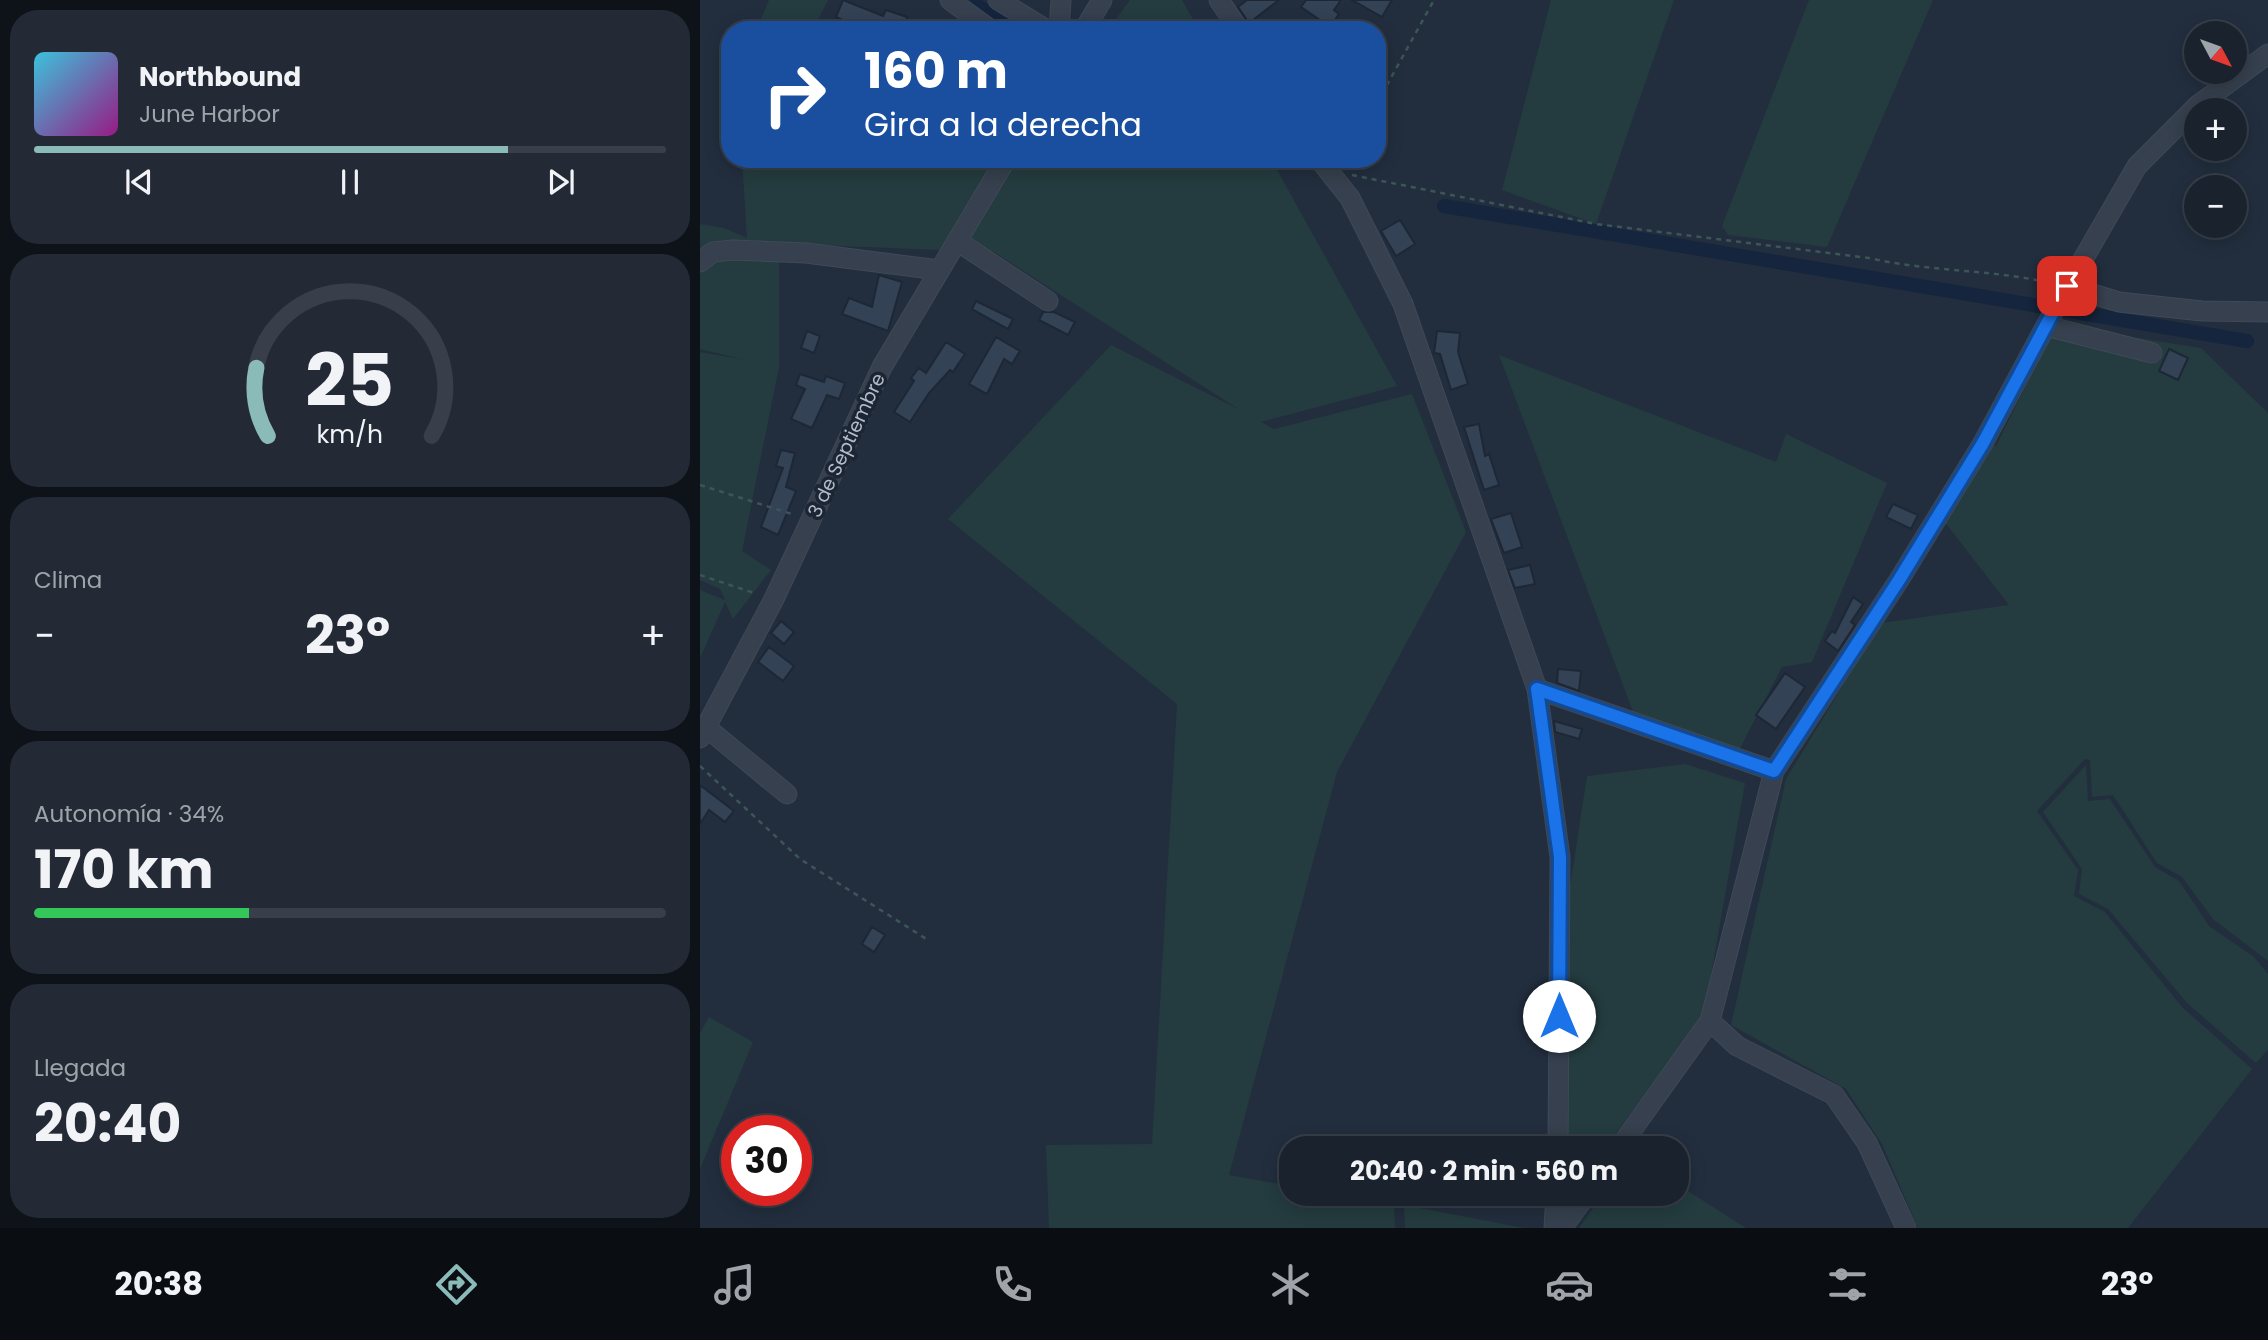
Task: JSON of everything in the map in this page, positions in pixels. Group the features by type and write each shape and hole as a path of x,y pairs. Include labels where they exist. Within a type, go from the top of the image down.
{"street":[{"path":"950,0 978,21"},
{"path":"998,0 1032,21"},
{"path":"1060,21 1061,0"},
{"path":"1089,21 1102,0"},
{"path":"1219,0 1233,21"},
{"path":"1628,1136 1710,1021 1774,771 1899,580 1983,443 2065,290 2137,166 2198,105 2268,54"},
{"name":"3 de Septiembre","path":"703,733 774,599 882,367 1001,168"},
{"path":"1326,168 1350,198 1403,304 1537,689 1560,857 1558,1136"},
{"path":"957,241 1048,300"},
{"path":"700,262 713,252 733,250 806,254 939,270"},
{"path":"2065,290 2119,302 2202,311 2268,312"},
{"path":"2048,321 2152,353"},
{"path":"1537,689 1774,771"},
{"path":"703,733 787,794"},
{"path":"1710,1021 1737,1046 1834,1096 1867,1143 1906,1228"},
{"path":"1554,1228 1555,1206"},
{"path":"1562,1228 1578,1206"}],"path":[{"path":"1386,87 1434,0"},
{"path":"1347,168 1346,174 1596,224 1870,258 1901,266 2001,273 2065,290"},
{"path":"700,485 811,520"},
{"path":"700,575 774,599"},
{"path":"700,766 800,859 928,940"}],"green space":[{"path":"769,0 828,0 818,21 760,21"},
{"path":"1130,0 1182,0 1194,21 1115,21"},
{"path":"1551,0 1674,0 1596,224 1502,190"},
{"path":"1809,0 1933,0 1827,247 1728,235 1722,226"},
{"path":"743,168 1276,168 1397,386 1261,422 1274,429 1412,394 1466,532 1337,772 1229,1175 1279,1184 1279,1206 1394,1206 1395,1228 1049,1228 1046,1145 1152,1144 1177,704 948,519 1111,345 1240,410 994,252 760,243 779,252 779,367 742,551 771,570 733,619 725,602 700,658 700,590 725,600 720,589 700,580 700,352 745,360 700,349 700,224 724,228 747,238"},
{"path":"2056,325 2201,348 2268,413 2268,961 2213,919 2182,877 2157,863 2113,795 2092,797 2090,760 2085,759 2037,811 2078,870 2074,896 2105,912 2182,1007 2252,1069 2128,1228 1918,1228 1882,1144 1846,1089 1731,1025 1786,779 1881,623 2009,605 1944,521 1992,444 1996,446"},
{"path":"1499,355 1776,462 1786,434 1887,483 1812,662 1782,667 1736,756 1635,717"},
{"path":"1685,764 1745,783 1704,1014 1614,1136 1568,1136 1568,900 1587,776"},
{"path":"2086,765 2088,801 2110,799 2155,867 2179,881 2209,926 2254,957 2268,974 2268,1050 2256,1063 2187,1003 2108,909 2079,894 2082,869 2043,812"},
{"path":"709,1017 753,1042 700,1169 700,1033"},
{"path":"1689,1192 1746,1228 1579,1228 1595,1206 1689,1206"},
{"path":"1404,1206 1524,1228 1405,1228"}],"building":[{"path":"843,0 883,16 886,10 907,17 906,21 845,21 836,17"},
{"path":"1247,0 1279,0 1252,21 1248,21 1238,7"},
{"path":"1306,0 1341,0 1334,10 1339,14 1334,21 1321,21 1301,7"},
{"path":"1352,0 1392,0 1382,17"},
{"path":"1400,220 1415,244 1396,256 1381,231"},
{"path":"879,275 902,282 888,331 842,314 849,298 872,307"},
{"path":"976,301 1013,319 1008,329 972,309"},
{"path":"1043,312 1054,312 1075,322 1068,335 1039,320"},
{"path":"807,331 820,336 814,353 801,348"},
{"path":"1437,331 1460,333 1458,352 1468,384 1451,390 1440,354 1434,353"},
{"path":"996,337 1020,351 1012,364 1004,359 987,394 969,384"},
{"path":"946,342 965,354 953,372 950,370 929,393 910,422 894,412 914,381 911,378 919,368 926,373"},
{"path":"2169,349 2188,358 2178,380 2159,371"},
{"path":"800,374 824,382 826,376 845,383 839,399 827,395 812,428 791,419 805,389 796,385"},
{"path":"1479,424 1485,456 1489,454 1499,485 1484,490 1464,427"},
{"path":"781,450 795,453 786,487 796,491 778,535 761,527 783,468 776,466"},
{"path":"1893,504 1918,515 1911,529 1886,517"},
{"path":"1511,513 1522,547 1504,553 1491,519"},
{"path":"1530,565 1535,584 1515,588 1508,570"},
{"path":"1853,597 1863,604 1851,622 1855,625 1838,651 1825,641 1832,631 1835,633"},
{"path":"781,621 794,632 784,644 771,633"},
{"path":"769,647 794,666 783,681 758,662"},
{"path":"1558,669 1581,671 1579,691 1557,683"},
{"path":"1785,673 1805,687 1776,729 1756,715"},
{"path":"1554,721 1582,729 1579,739 1555,732"},
{"path":"700,785 734,811 725,822 709,810 700,824"},
{"path":"872,927 885,935 874,952 862,944"}],"waterway":[{"path":"969,0 1001,21"},
{"path":"1444,206 2247,341"}],"route":[{"path":"1559,1016 1560,857 1537,689 1774,771 1899,580 1983,443 2067,286"}]}
